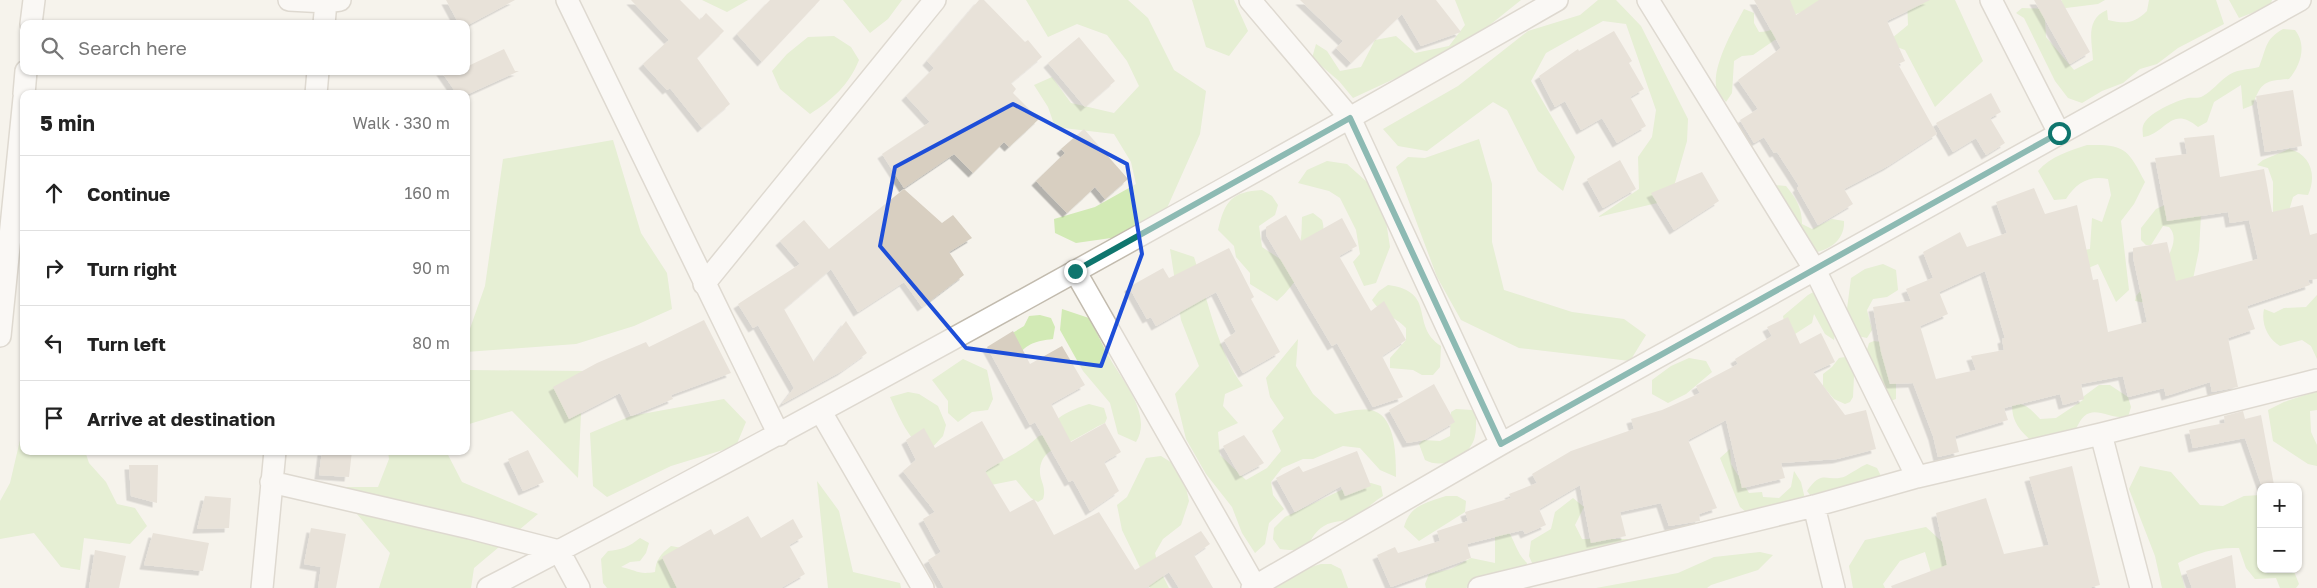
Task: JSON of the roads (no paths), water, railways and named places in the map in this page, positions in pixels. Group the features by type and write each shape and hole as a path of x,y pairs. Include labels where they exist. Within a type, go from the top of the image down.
{"street":[{"path":"32,20 34,0"},
{"path":"289,0 333,1 326,20"},
{"path":"567,0 779,435"},
{"path":"704,284 935,0"},
{"path":"1250,0 1350,118 1501,444"},
{"path":"488,588 821,412 1350,118 1557,0"},
{"path":"1648,0 1815,270 1917,477"},
{"path":"1991,0 2059,133"},
{"path":"1075,271 1254,587 1501,444 2300,0"},
{"path":"24,90 26,75"},
{"path":"316,90 318,75"},
{"path":"0,336 20,138"},
{"path":"1489,587 1814,506 1917,477 2101,434 2317,380"},
{"path":"821,412 922,588"},
{"path":"2101,434 2141,588"},
{"path":"262,588 274,455"},
{"path":"271,482 470,528 559,551 579,588"},
{"path":"1814,506 1834,588"}]}
